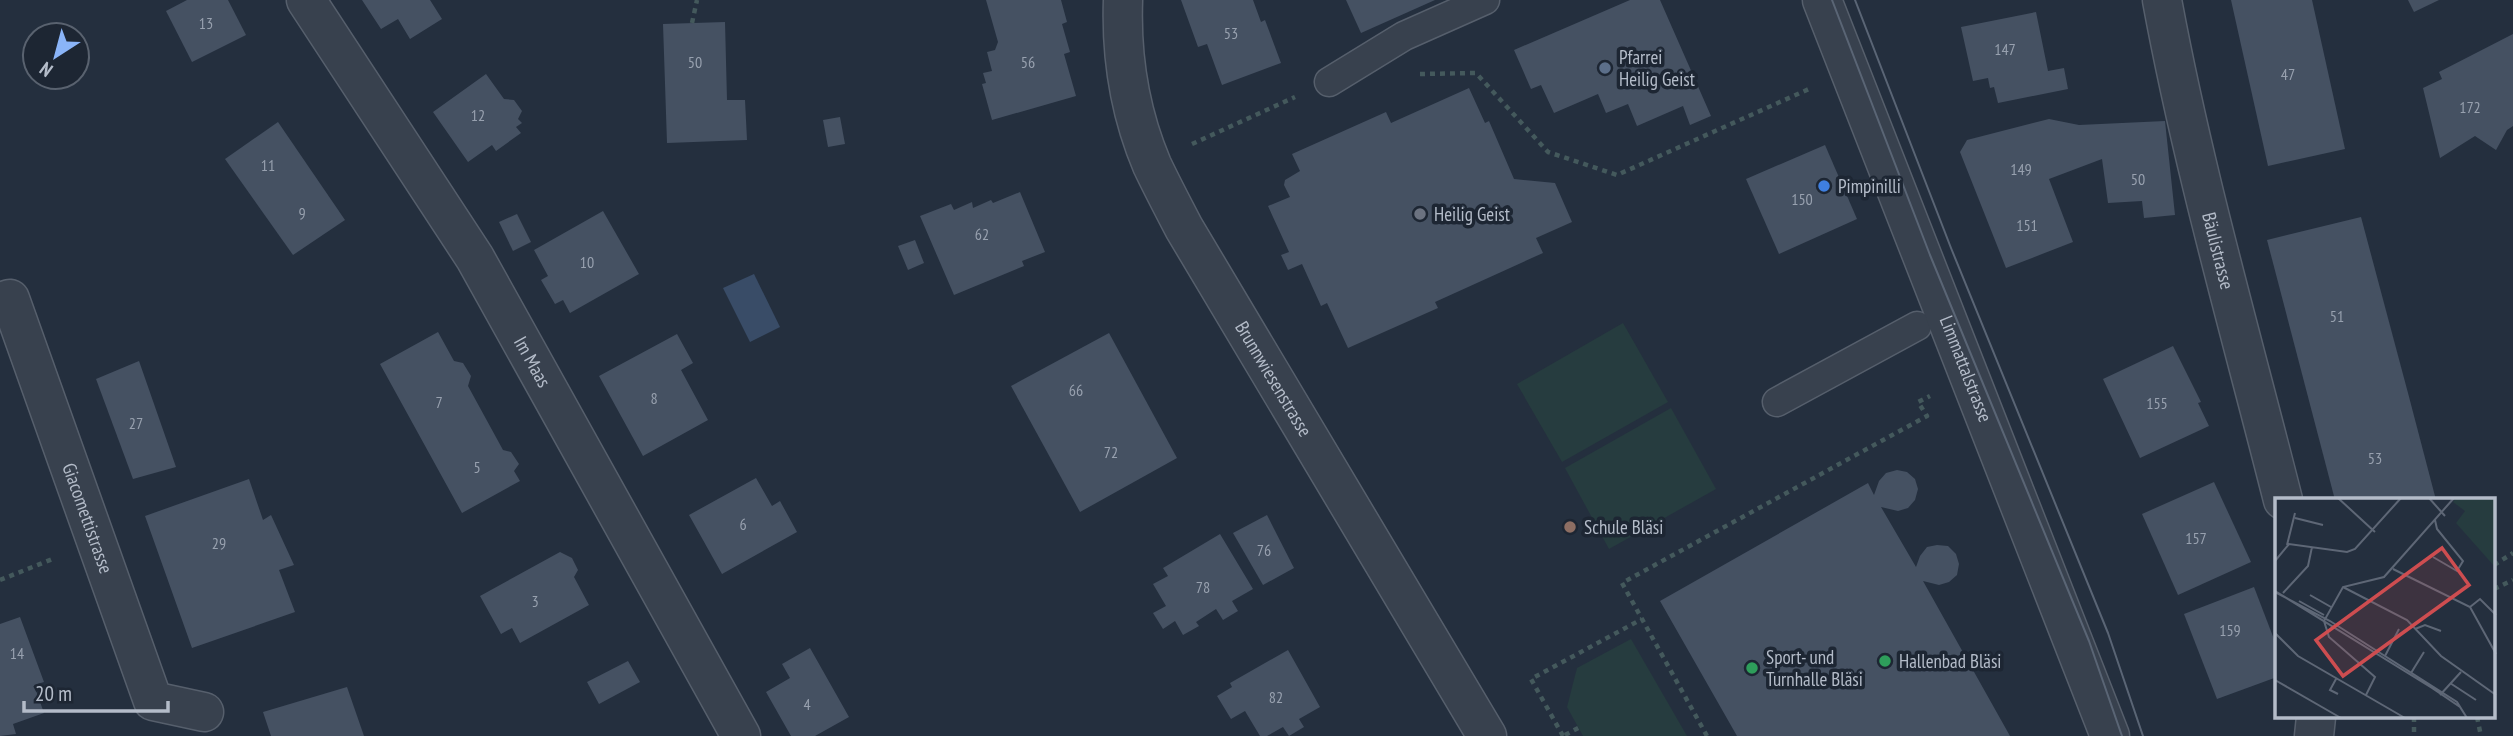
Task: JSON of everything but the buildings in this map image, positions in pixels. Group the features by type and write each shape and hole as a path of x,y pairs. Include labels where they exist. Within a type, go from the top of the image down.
{"street":[{"name":"Im Maas","path":"306,0 475,258 741,736"},
{"name":"Brunnwiesenstrasse","path":"1123,0 1126,79 1152,164 1184,228 1487,736"},
{"name":"Limmattalstrasse","path":"1822,0 2110,736"},
{"name":"Bäulistrasse","path":"2161,0 2208,204 2282,498"},
{"name":"Giacomettistrasse","path":"0,302 10,299 153,701 204,712"},
{"path":"2314,736 2316,718"}],"lane":[{"path":"1329,82 1404,36 1485,0"},
{"path":"1777,402 1917,326"}],"path":[{"path":"692,23 697,0"},
{"path":"1411,74 1476,73 1548,152 1617,175 1813,87"},
{"path":"1152,164 1256,114"},
{"path":"1707,736 1622,583 1927,416 1918,402 1936,393"},
{"path":"0,580 98,542"},
{"path":"2496,564 2513,553"},
{"path":"2496,588 2513,580"},
{"path":"1580,727 1564,736 1531,679 1642,619"},
{"path":"2414,718 2414,736"},
{"path":"2477,718 2481,736"}],"green space":[{"path":"1623,323 1668,402 1562,462 1517,384"},
{"path":"1671,408 1716,489 1609,549 1565,468"},
{"path":"1631,639 1687,736 1583,736 1567,707 1577,668"}],"water":[{"path":"754,274 780,327 750,342 723,288"}],"tram line":[{"path":"1832,0 1930,255 2089,641 2122,736"},
{"path":"1855,0 1951,248 2108,633 2143,736"}],"place":[{"name":"Pfarrei Heilig Geist","path":"1605,68"},
{"name":"Pimpinilli","path":"1824,186"},
{"name":"Heilig Geist","path":"1420,214"},
{"name":"Schule Bläsi","path":"1570,527"},
{"name":"Hallenbad Bläsi","path":"1885,661"},
{"name":"Sport- und Turnhalle Bläsi","path":"1752,668"}]}
